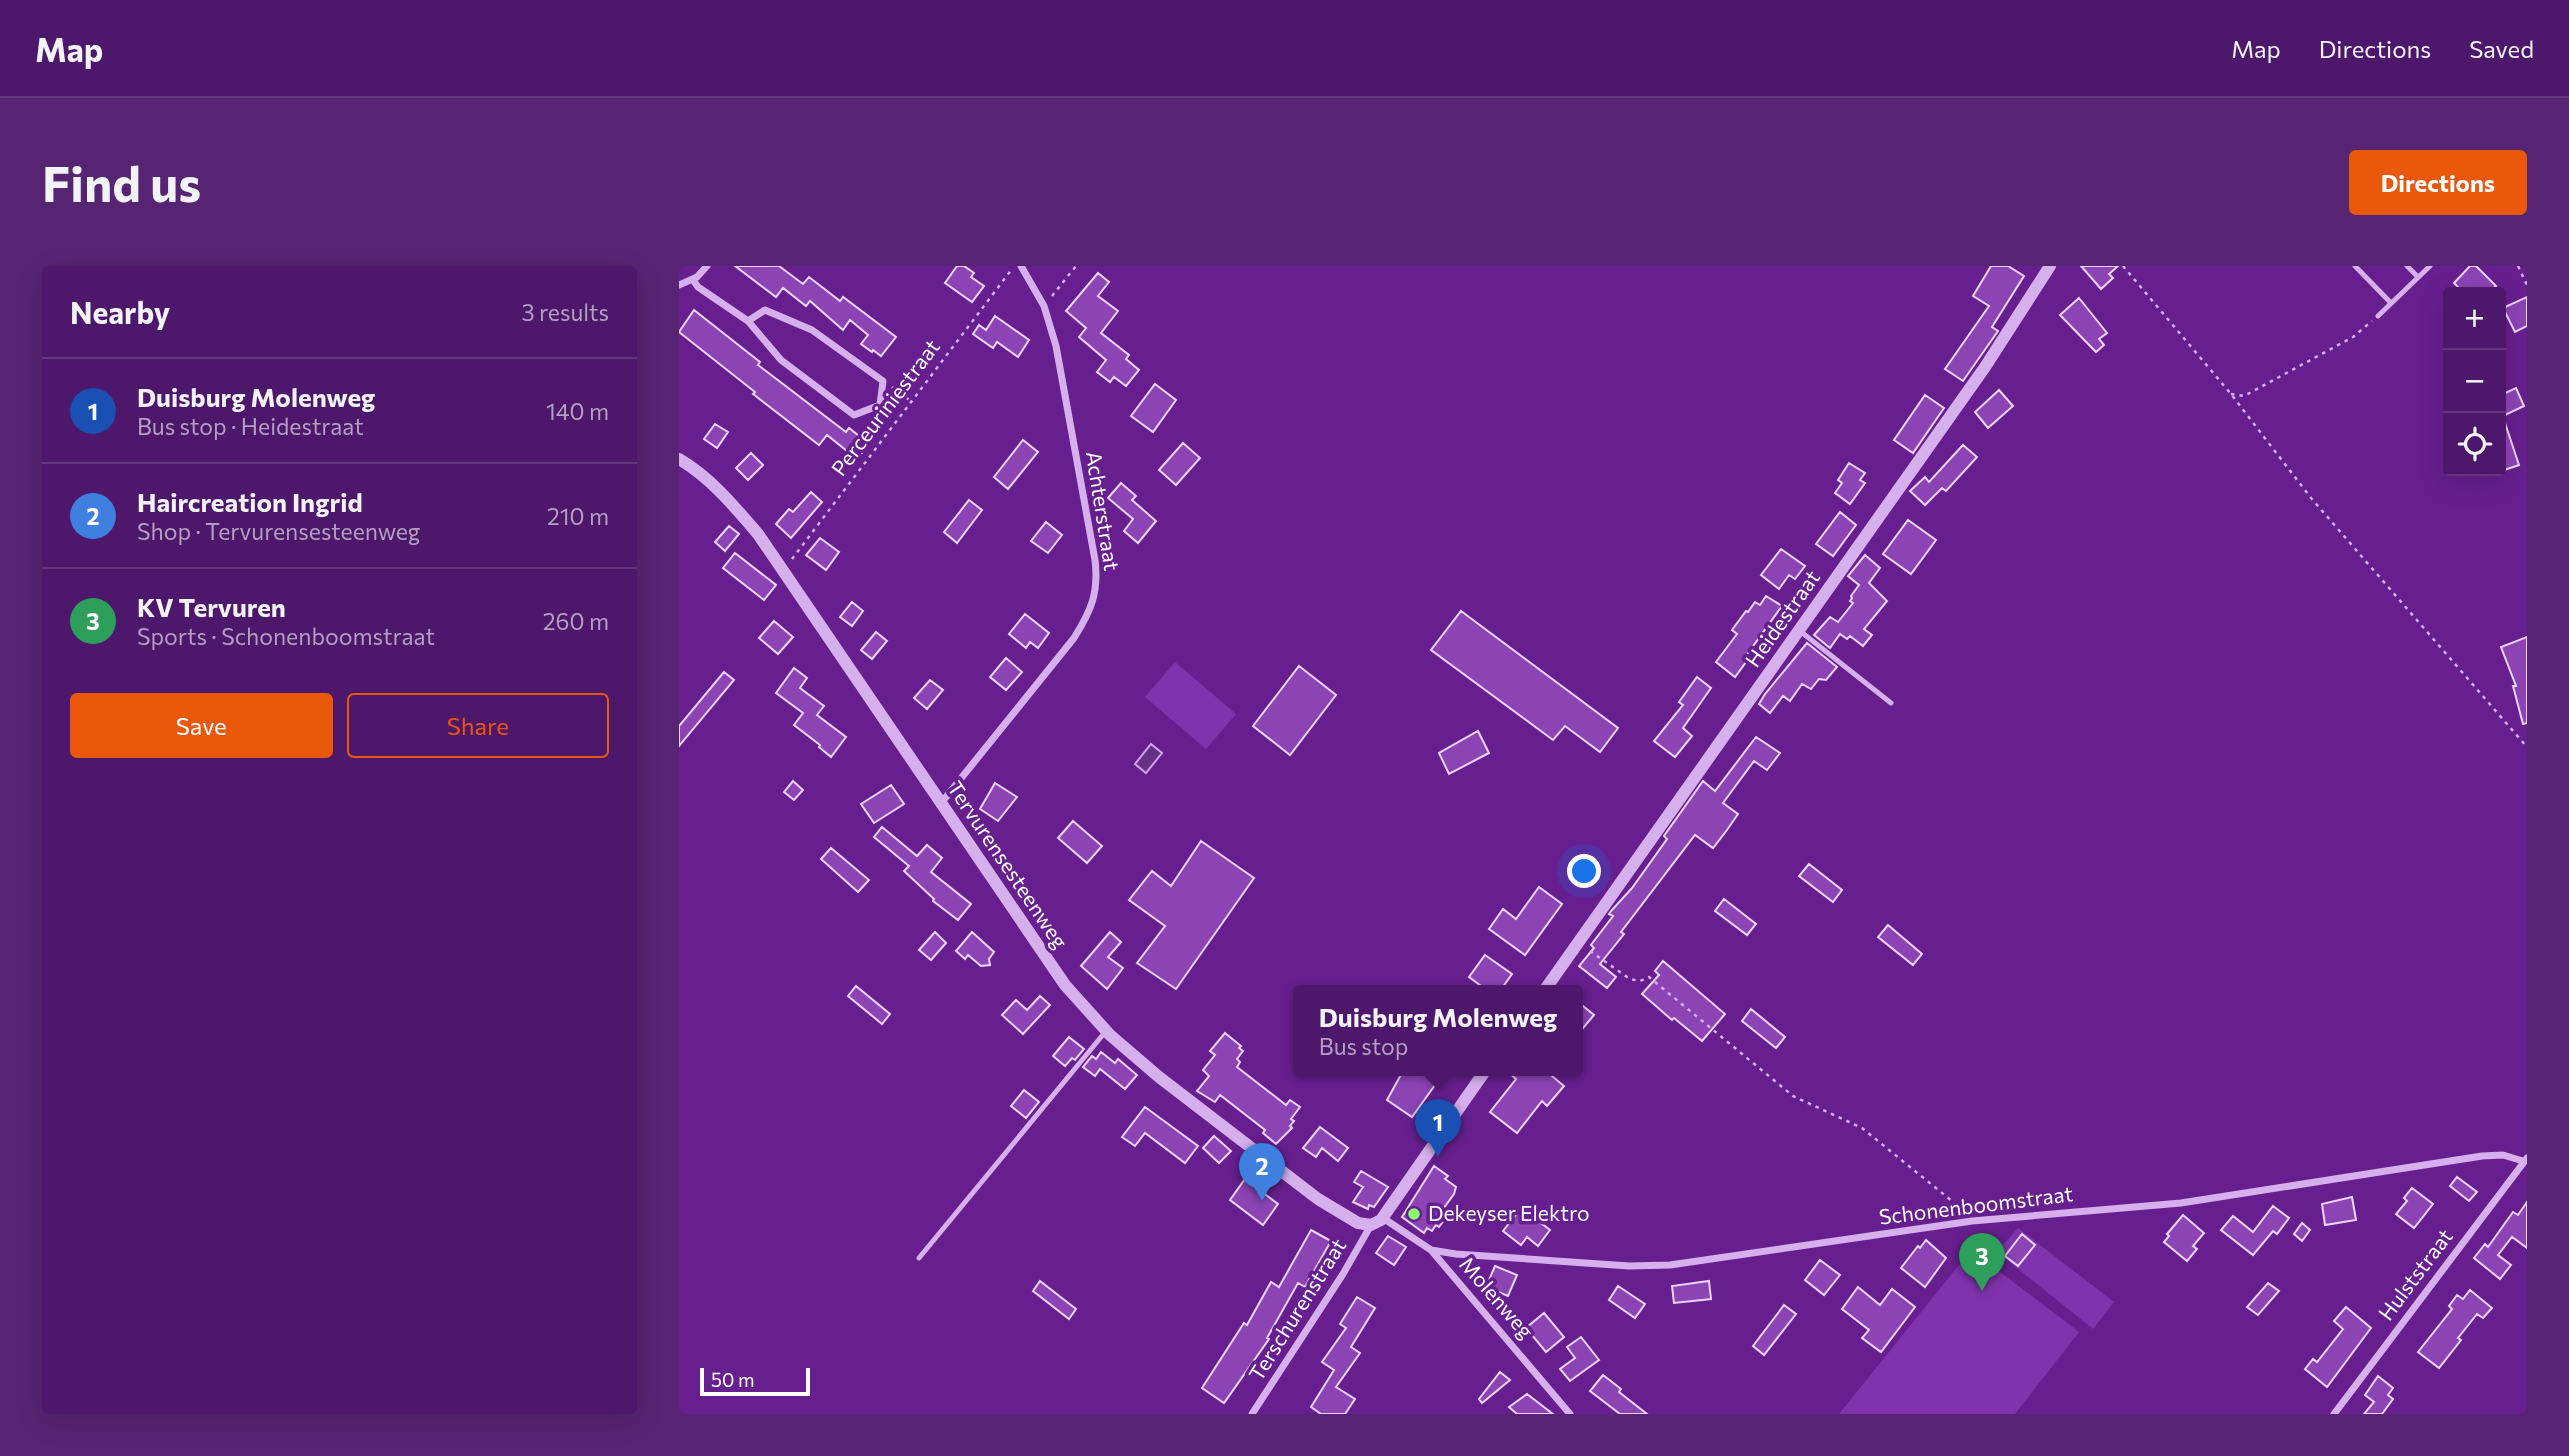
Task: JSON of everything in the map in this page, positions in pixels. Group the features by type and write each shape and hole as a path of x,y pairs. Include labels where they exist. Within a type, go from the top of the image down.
{"street":[{"path":"679,285 693,280 707,266"},
{"name":"Achterstraat","path":"942,802 1074,638 1094,599 1097,575 1095,560 1056,346 1044,306 1021,266"},
{"name":"Heidestraat","path":"1548,985 1985,367 2050,266"},
{"path":"693,280 698,287 748,321 781,360 854,415 880,405 883,381 812,330 765,310 748,321"},
{"name":"Tervurensesteenweg","path":"679,459 698,470 729,499 758,534 1065,985 1106,1030 1159,1077 1318,1199 1357,1223 1371,1225"},
{"path":"1371,1225 1383,1218 1482,1076"},
{"name":"Schonenboomstraat","path":"1431,1250 1629,1266 1670,1265 1972,1221 2181,1203 2482,1156 2503,1155 2525,1159"},
{"name":"Hulststraat","path":"2334,1414 2525,1159"},
{"name":"Molenweg","path":"1383,1218 1431,1250 1570,1414"},
{"name":"Terschurenstraat","path":"1252,1414 1343,1274 1371,1225"}],"lane":[{"path":"2355,266 2391,303"},
{"path":"2407,266 2418,277"},
{"path":"2378,316 2430,266"},
{"path":"1798,630 1891,703"},
{"path":"919,1258 1106,1030"}],"path":[{"name":"Perceuriniestraat","path":"783,570 1015,266"},
{"path":"1044,306 1076,266"},
{"path":"2123,266 2231,394 2311,498 2527,747"},
{"path":"2518,266 2527,285"},
{"path":"2231,394 2244,396 2353,337 2378,316"},
{"path":"883,381 911,401"},
{"path":"1579,943 1630,979 1640,981 1649,977 1793,1096 1862,1128 1961,1208 1972,1221"}],"shaded area":[{"path":"1175,662 1236,714 1206,749 1145,697"},
{"path":"1151,744 1162,753 1146,773 1135,764"},
{"path":"2018,1228 2114,1302 2093,1329 1997,1252"},
{"path":"1971,1250 2079,1332 2015,1414 1839,1414"}],"building":[{"path":"735,266 779,266 803,284 809,277 840,301 843,297 896,337 881,356 861,344 868,335 850,320 843,330 810,301 806,306 783,288 776,297"},
{"path":"957,266 964,266 974,273 971,277 984,286 972,302 945,283"},
{"path":"1991,266 2008,266 2024,276 1992,327 1998,331 1963,381 1945,369 1989,306 1973,296"},
{"path":"2081,266 2118,266 2109,274 2113,278 2101,289"},
{"path":"2470,266 2476,266 2496,286 2458,287 2454,283"},
{"path":"1098,273 1109,282 1098,296 1118,311 1101,333 1129,355 1126,359 1139,370 1126,386 1114,377 1110,382 1097,372 1106,360 1079,337 1086,328 1066,311"},
{"path":"2527,297 2527,326 2515,332 2506,314 2506,307"},
{"path":"2079,298 2107,333 2099,339 2104,345 2096,352 2060,315"},
{"path":"694,310 760,362 758,365 846,432 849,428 869,444 857,459 827,435 819,445 679,332"},
{"path":"995,316 1029,340 1018,357 997,342 993,348 973,334 979,325 986,330"},
{"path":"1155,384 1176,400 1153,432 1131,416"},
{"path":"2516,388 2524,406 2506,415 2506,393"},
{"path":"1999,390 2013,406 1988,428 1975,412"},
{"path":"1925,395 1944,408 1913,453 1894,440"},
{"path":"715,424 728,432 717,448 704,439"},
{"path":"2506,426 2519,465 2506,469"},
{"path":"1023,440 1038,452 1008,489 994,477"},
{"path":"1183,443 1200,458 1176,485 1159,470"},
{"path":"1963,445 1977,457 1946,491 1942,488 1925,505 1910,491 1925,477 1929,482"},
{"path":"751,453 763,465 748,480 736,468"},
{"path":"1849,463 1865,473 1860,480 1865,483 1850,504 1835,493 1842,483 1838,480"},
{"path":"1121,483 1136,496 1132,500 1156,521 1138,543 1124,531 1133,519 1108,498"},
{"path":"811,492 822,502 791,538 776,524 789,509 793,512"},
{"path":"969,500 982,510 957,543 944,532"},
{"path":"1840,512 1856,525 1833,556 1816,544"},
{"path":"1908,520 1936,540 1911,574 1883,554"},
{"path":"1046,522 1062,535 1048,553 1031,541"},
{"path":"729,526 739,534 725,551 715,542"},
{"path":"820,538 839,552 826,570 806,555"},
{"path":"1781,549 1805,566 1795,579 1789,575 1779,589 1761,575"},
{"path":"735,553 776,585 764,600 723,568"},
{"path":"1865,555 1880,568 1869,583 1887,601 1864,629 1872,635 1863,646 1850,636 1847,639 1840,634 1830,648 1814,635 1830,617 1838,622 1853,603 1850,601 1851,596 1859,585 1848,576"},
{"path":"1766,596 1782,606 1746,656 1749,658 1735,677 1716,662 1737,634 1732,630 1746,611 1748,612 1755,602 1760,605"},
{"path":"852,602 863,611 852,626 840,617"},
{"path":"1461,611 1618,728 1600,752 1565,726 1553,740 1431,650"},
{"path":"1025,614 1049,633 1038,648 1030,642 1026,648 1009,634"},
{"path":"774,621 793,637 778,654 759,638"},
{"path":"876,632 887,641 872,659 861,650"},
{"path":"2527,637 2527,723 2523,724 2513,686 2516,686 2501,647"},
{"path":"1807,643 1837,667 1826,680 1819,679 1811,689 1802,684 1790,701 1783,696 1770,713 1759,704"},
{"path":"1006,658 1022,672 1006,690 990,677"},
{"path":"1299,666 1336,695 1290,755 1253,726"},
{"path":"794,668 807,678 800,688 824,706 817,715 846,737 831,757 794,725 803,713 776,693"},
{"path":"724,672 734,680 679,746 679,726"},
{"path":"1697,677 1711,688 1683,728 1692,736 1675,757 1654,741 1683,705 1679,702"},
{"path":"930,680 943,690 927,709 914,698"},
{"path":"1478,731 1489,753 1449,774 1439,753"},
{"path":"1756,737 1780,753 1767,770 1754,761 1723,803 1738,814 1713,848 1695,835 1621,932 1624,934 1600,964 1616,977 1607,988 1579,966 1594,948 1591,945 1613,916 1609,914 1632,888 1667,839 1664,836 1703,781 1715,791"},
{"path":"793,781 803,790 794,800 784,792"},
{"path":"995,783 1017,797 998,821 980,809"},
{"path":"891,785 904,804 874,823 861,804"},
{"path":"1073,821 1102,846 1087,863 1058,838"},
{"path":"882,827 917,856 927,845 942,858 931,872 971,904 958,920 933,901 934,899 904,871 909,866 874,837"},
{"path":"1201,841 1254,878 1176,989 1137,963 1165,926 1129,900 1152,871 1171,886"},
{"path":"831,848 869,880 858,892 821,859"},
{"path":"1809,864 1842,890 1833,902 1799,876"},
{"path":"1539,887 1562,904 1525,955 1489,929 1503,909 1516,919"},
{"path":"1724,899 1756,924 1747,935 1715,911"},
{"path":"1888,925 1922,954 1913,965 1878,937"},
{"path":"935,932 946,943 931,960 919,950"},
{"path":"972,932 994,952 989,959 990,965 981,966 968,955 965,959 956,951"},
{"path":"1110,932 1121,942 1108,957 1123,968 1107,989 1081,966"},
{"path":"1485,955 1512,974 1504,985 1480,985 1469,977"},
{"path":"1663,961 1725,1014 1702,1041 1642,994 1659,975 1655,971"},
{"path":"856,986 890,1014 882,1024 848,996"},
{"path":"1040,996 1050,1005 1023,1034 1002,1015 1016,1000 1027,1010"},
{"path":"1583,1006 1594,1015 1583,1028"},
{"path":"1751,1009 1785,1037 1776,1048 1742,1021"},
{"path":"1225,1033 1241,1046 1239,1048 1243,1051 1237,1059 1240,1062 1237,1067 1286,1105 1290,1100 1300,1107 1291,1119 1294,1121 1290,1126 1292,1128 1276,1144 1263,1133 1265,1130 1220,1095 1215,1102 1197,1091 1209,1076 1203,1070 1215,1055 1210,1051"},
{"path":"1069,1037 1084,1049 1075,1060 1072,1058 1065,1066 1053,1056"},
{"path":"1101,1052 1115,1063 1118,1059 1137,1075 1125,1089 1100,1069 1095,1076 1083,1067 1092,1056 1096,1059"},
{"path":"1400,1076 1441,1076 1412,1117 1387,1100"},
{"path":"1513,1076 1552,1076 1564,1086 1547,1106 1542,1101 1517,1133 1490,1112 1516,1079"},
{"path":"1024,1090 1039,1102 1026,1118 1011,1106"},
{"path":"1145,1107 1198,1146 1185,1163 1145,1133 1135,1146 1122,1137"},
{"path":"1320,1127 1348,1148 1338,1161 1322,1148 1316,1157 1303,1148"},
{"path":"1214,1136 1231,1151 1219,1163 1203,1148"},
{"path":"1434,1166 1448,1176 1445,1179 1456,1187 1441,1212 1447,1216 1439,1227 1436,1225 1432,1231 1427,1228 1424,1233 1402,1217"},
{"path":"1361,1171 1388,1187 1374,1207 1369,1205 1368,1209 1353,1202 1363,1187 1354,1182"},
{"path":"2457,1177 2477,1192 2469,1201 2450,1186"},
{"path":"1245,1179 1278,1204 1263,1225 1230,1200"},
{"path":"2412,1188 2433,1204 2414,1228 2396,1214 2407,1201 2404,1198"},
{"path":"2352,1197 2356,1220 2325,1225 2322,1204"},
{"path":"2527,1202 2527,1248 2512,1237 2498,1255 2511,1265 2500,1279 2474,1258 2485,1244 2488,1247 2513,1212 2518,1215"},
{"path":"2273,1206 2289,1218 2277,1234 2273,1231 2253,1255 2221,1230 2233,1216 2253,1232"},
{"path":"1521,1208 1550,1230 1538,1246 1527,1237 1521,1245 1503,1231"},
{"path":"2183,1215 2204,1233 2193,1246 2197,1249 2187,1261 2164,1242 2169,1236 2167,1234"},
{"path":"2302,1223 2310,1230 2302,1241 2294,1234"},
{"path":"1311,1230 1331,1241 1305,1287 1298,1283 1267,1338 1269,1339 1224,1403 1202,1388 1244,1323 1247,1325 1271,1282 1279,1287"},
{"path":"2022,1234 2035,1245 2018,1266 2005,1256"},
{"path":"1388,1236 1406,1247 1394,1265 1376,1253"},
{"path":"1926,1240 1946,1258 1925,1287 1901,1268"},
{"path":"1820,1260 1840,1275 1824,1295 1805,1280"},
{"path":"1495,1266 1517,1275 1508,1296 1486,1287"},
{"path":"1040,1281 1076,1309 1069,1319 1033,1291"},
{"path":"1709,1281 1711,1299 1674,1303 1672,1286"},
{"path":"2268,1283 2279,1291 2258,1315 2247,1307"},
{"path":"1618,1286 1645,1304 1635,1318 1609,1300"},
{"path":"1858,1287 1880,1305 1892,1289 1915,1307 1881,1352 1862,1338 1869,1330 1842,1309"},
{"path":"2470,1290 2492,1308 2483,1318 2477,1314 2439,1368 2418,1352 2452,1309 2449,1306 2457,1295 2463,1299"},
{"path":"1357,1297 1375,1308 1351,1347 1360,1353 1336,1387 1355,1399 1345,1414 1321,1414 1311,1407 1334,1370 1322,1362 1346,1328 1340,1324"},
{"path":"1784,1305 1796,1314 1764,1355 1753,1346"},
{"path":"2346,1307 2371,1328 2327,1387 2305,1369 2313,1359 2317,1362 2343,1329 2334,1321"},
{"path":"1544,1313 1564,1337 1546,1352 1526,1328"},
{"path":"1581,1337 1599,1360 1570,1381 1560,1369 1575,1358 1567,1347"},
{"path":"1500,1372 1510,1380 1482,1403 1479,1399"},
{"path":"1603,1375 1621,1389 1619,1392 1647,1414 1620,1414 1590,1391"},
{"path":"2378,1376 2393,1388 2388,1395 2393,1399 2382,1414 2364,1414 2374,1402 2365,1395"},
{"path":"1527,1394 1553,1414 1517,1414 1509,1407"}],"place":[{"name":"Duisburg Molenweg","path":"1438,1157"},
{"name":"Haircreation Ingrid","path":"1262,1201"},
{"name":"Dekeyser Elektro","path":"1414,1214"},
{"name":"KV Tervuren","path":"1982,1291"}]}
